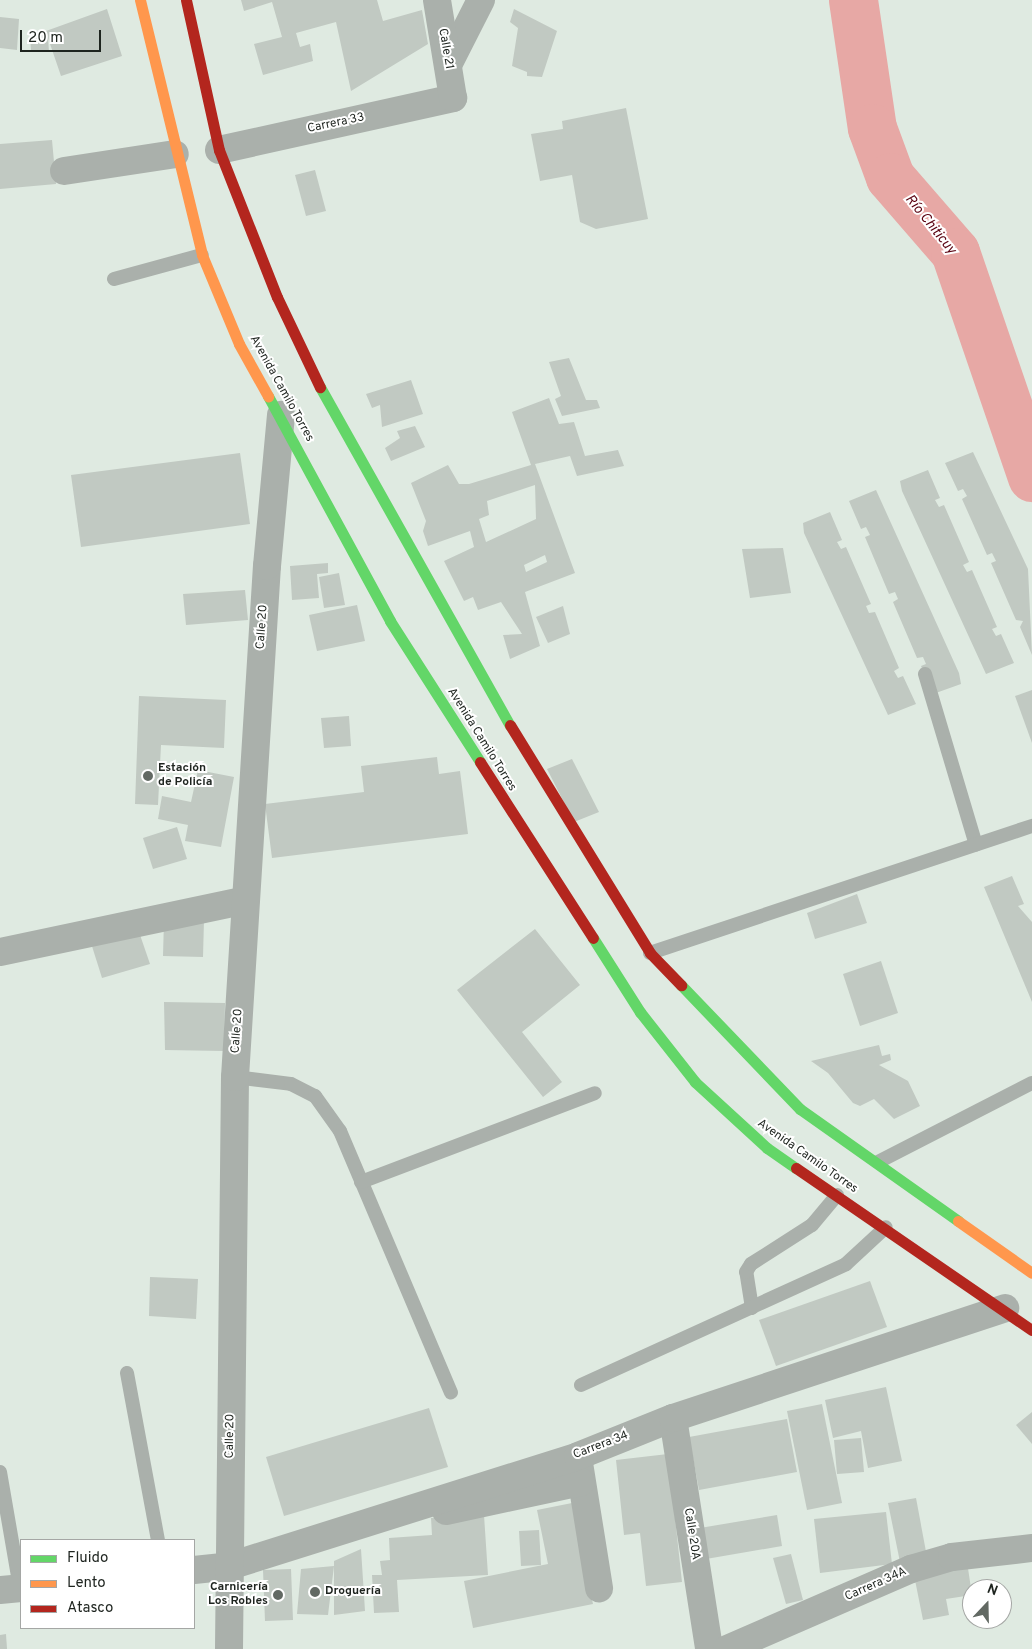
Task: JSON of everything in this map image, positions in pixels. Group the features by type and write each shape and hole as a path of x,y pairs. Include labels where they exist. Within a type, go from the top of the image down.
{"main road":[{"name":"Avenida Camilo Torres","path":"140,0 175,154 202,255 239,344 281,415 390,621 640,1012 724,1113 837,1195 1005,1308 1032,1330"},
{"path":"186,0 219,150 276,297 379,500 516,736 650,953 800,1109 878,1162 1032,1273"}],"street":[{"name":"Calle 21","path":"436,0 453,98"},
{"path":"448,65 481,0"},
{"name":"Carrera 33","path":"219,150 453,98"},
{"path":"64,171 175,154"},
{"name":"Calle 20","path":"230,1649 235,1077 281,415"},
{"path":"0,952 246,900"},
{"name":"Carrera 34","path":"195,1570 230,1566 440,1499 580,1469 673,1418 1005,1308"},
{"name":"Calle 20A","path":"673,1418 709,1649"},
{"path":"580,1469 599,1588"},
{"name":"Carrera 34A","path":"727,1649 911,1569 952,1558 1032,1548"}],"lane":[{"path":"114,279 202,255"},
{"path":"925,674 976,845"},
{"path":"650,953 1032,826"},
{"path":"235,1077 291,1084 316,1096 340,1131 451,1392"},
{"path":"878,1162 1032,1083"},
{"path":"362,1182 595,1092"},
{"path":"752,1308 746,1272 751,1264 812,1225 837,1195"},
{"path":"581,1385 846,1264 886,1227"},
{"path":"127,1373 158,1539"},
{"path":"0,1472 14,1589"}],"building":[{"path":"241,0 377,0 383,21 422,10 428,44 351,91 336,22 296,33 300,47 310,44 313,61 263,75 254,44 282,37 272,2 244,11"},
{"path":"107,9 122,56 61,76 48,38 49,52 31,52 30,32 46,31"},
{"path":"514,9 557,31 542,77 527,76 527,72 512,66 518,28 510,22"},
{"path":"0,17 19,19 17,50 0,48"},
{"path":"626,108 648,219 596,229 580,222 572,175 540,181 531,134 563,129 562,121"},
{"path":"52,140 56,184 0,189 0,144"},
{"path":"315,170 326,211 306,216 295,175"},
{"path":"569,358 586,400 597,400 600,408 562,416 555,399 561,396 549,362"},
{"path":"411,380 423,414 382,427 380,405 372,408 366,394"},
{"path":"549,398 559,424 574,422 585,456 618,450 624,466 577,476 570,456 535,464 575,573 525,592 540,646 510,659 503,635 522,634 501,602 478,610 473,597 464,601 444,561 474,547 470,531 428,546 423,531 426,521 411,483 448,465 459,484 469,484 531,465 512,412","holes":["535,485 536,519 486,542 479,519 489,515 487,501","545,555 547,562 526,572 524,565"]},
{"path":"415,426 425,447 391,461 385,448 400,438 397,431"},
{"path":"973,452 1028,569 1032,655 1020,627 1023,621 1016,620 991,563 996,561 992,553 987,555 962,499 967,496 963,489 958,491 945,463"},
{"path":"240,453 250,524 81,547 71,475"},
{"path":"928,470 940,498 935,500 939,507 944,505 969,562 963,565 967,572 972,570 997,627 992,629 996,636 1001,634 1014,663 986,674 902,491 900,481"},
{"path":"876,490 959,673 961,684 933,694 921,666 926,664 923,657 917,658 893,602 898,599 895,592 889,594 865,537 870,535 866,527 861,529 849,501"},
{"path":"830,512 842,540 837,542 841,549 846,547 871,604 866,606 869,613 875,612 899,668 894,671 898,678 903,676 916,704 888,715 804,533 803,523"},
{"path":"783,548 791,593 750,598 742,549"},
{"path":"328,563 328,573 317,574 319,598 292,600 290,566"},
{"path":"339,573 345,605 324,608 319,577"},
{"path":"245,590 248,620 186,625 183,594"},
{"path":"357,605 365,641 317,651 309,615"},
{"path":"563,606 570,634 548,643 536,617"},
{"path":"1032,690 1032,743 1015,696"},
{"name":"Estación de Policía","path":"139,696 226,700 224,748 161,745 158,805 135,804"},
{"path":"349,716 351,746 324,748 321,718"},
{"path":"437,757 439,774 460,771 468,834 272,858 265,804 364,792 361,766"},
{"path":"572,759 599,812 574,822 547,769"},
{"path":"198,770 234,777 221,847 185,841 188,825 158,819 162,796 191,802"},
{"path":"177,827 187,859 153,869 143,838"},
{"path":"1012,876 1024,904 1018,906 1032,922 1032,1002 984,887"},
{"path":"857,894 867,923 815,939 807,913"},
{"path":"164,920 204,920 203,957 163,956"},
{"path":"138,929 150,964 102,978 91,943"},
{"path":"535,929 580,985 522,1032 562,1082 543,1097 457,990"},
{"path":"881,961 898,1013 860,1026 843,974"},
{"path":"164,1002 225,1003 224,1051 165,1050"},
{"path":"879,1045 882,1056 890,1054 891,1060 879,1065 908,1081 920,1106 894,1119 874,1099 860,1106 853,1103 828,1073 811,1061"},
{"path":"150,1277 198,1279 196,1319 149,1316"},
{"path":"870,1281 887,1327 776,1366 759,1320"},
{"path":"886,1387 902,1461 868,1468 861,1431 833,1438 825,1400"},
{"path":"822,1404 842,1503 807,1510 787,1411"},
{"path":"429,1408 448,1467 284,1516 266,1457"},
{"path":"1032,1412 1032,1444 1016,1425"},
{"path":"787,1419 797,1472 699,1490 689,1437"},
{"path":"861,1438 864,1472 837,1474 834,1440"},
{"path":"668,1454 682,1582 646,1586 640,1533 624,1535 616,1460"},
{"path":"916,1498 927,1557 900,1562 888,1503"},
{"path":"572,1503 593,1604 473,1628 464,1581 548,1564 537,1510"},
{"path":"886,1512 892,1564 820,1573 814,1519"},
{"path":"484,1515 488,1575 397,1580 399,1612 374,1613 372,1575 382,1575 380,1561 390,1560 389,1538 432,1535 431,1518"},
{"path":"777,1515 782,1546 706,1559 700,1528"},
{"path":"539,1530 541,1565 521,1566 519,1531"},
{"path":"361,1549 365,1611 334,1615 334,1561"},
{"path":"791,1554 803,1600 786,1604 773,1558"},
{"path":"966,1555 970,1579 962,1579 962,1597 946,1599 949,1615 923,1620 912,1565"},
{"name":"Droguería","path":"334,1566 328,1615 297,1614 301,1569"},
{"name":"Carnicería Los Robles","path":"291,1569 293,1620 265,1621 263,1570"},
{"path":"6,1634 7,1649 0,1649 0,1635"}],"waterway":[{"name":"Río Chiticuy","path":"853,0 872,128 890,177 955,252 1032,477"}],"traffic: fast":[{"path":"320,387 510,725"},
{"path":"268,396 390,621 480,762"},
{"path":"593,938 640,1012 695,1082 767,1148 796,1168"},
{"path":"681,985 800,1109 958,1221"}],"traffic: slow":[{"path":"140,0 202,255 239,344 268,396"},
{"path":"958,1221 1032,1273"}],"traffic: jam":[{"path":"186,0 219,150 277,297 320,387"},
{"path":"510,725 650,953 681,985"},
{"path":"480,762 593,938"},
{"path":"796,1168 1032,1330"}],"place":[{"name":"Estación de Policía","path":"148,776"},
{"name":"Droguería","path":"315,1592"},
{"name":"Carnicería Los Robles","path":"278,1595"}]}
